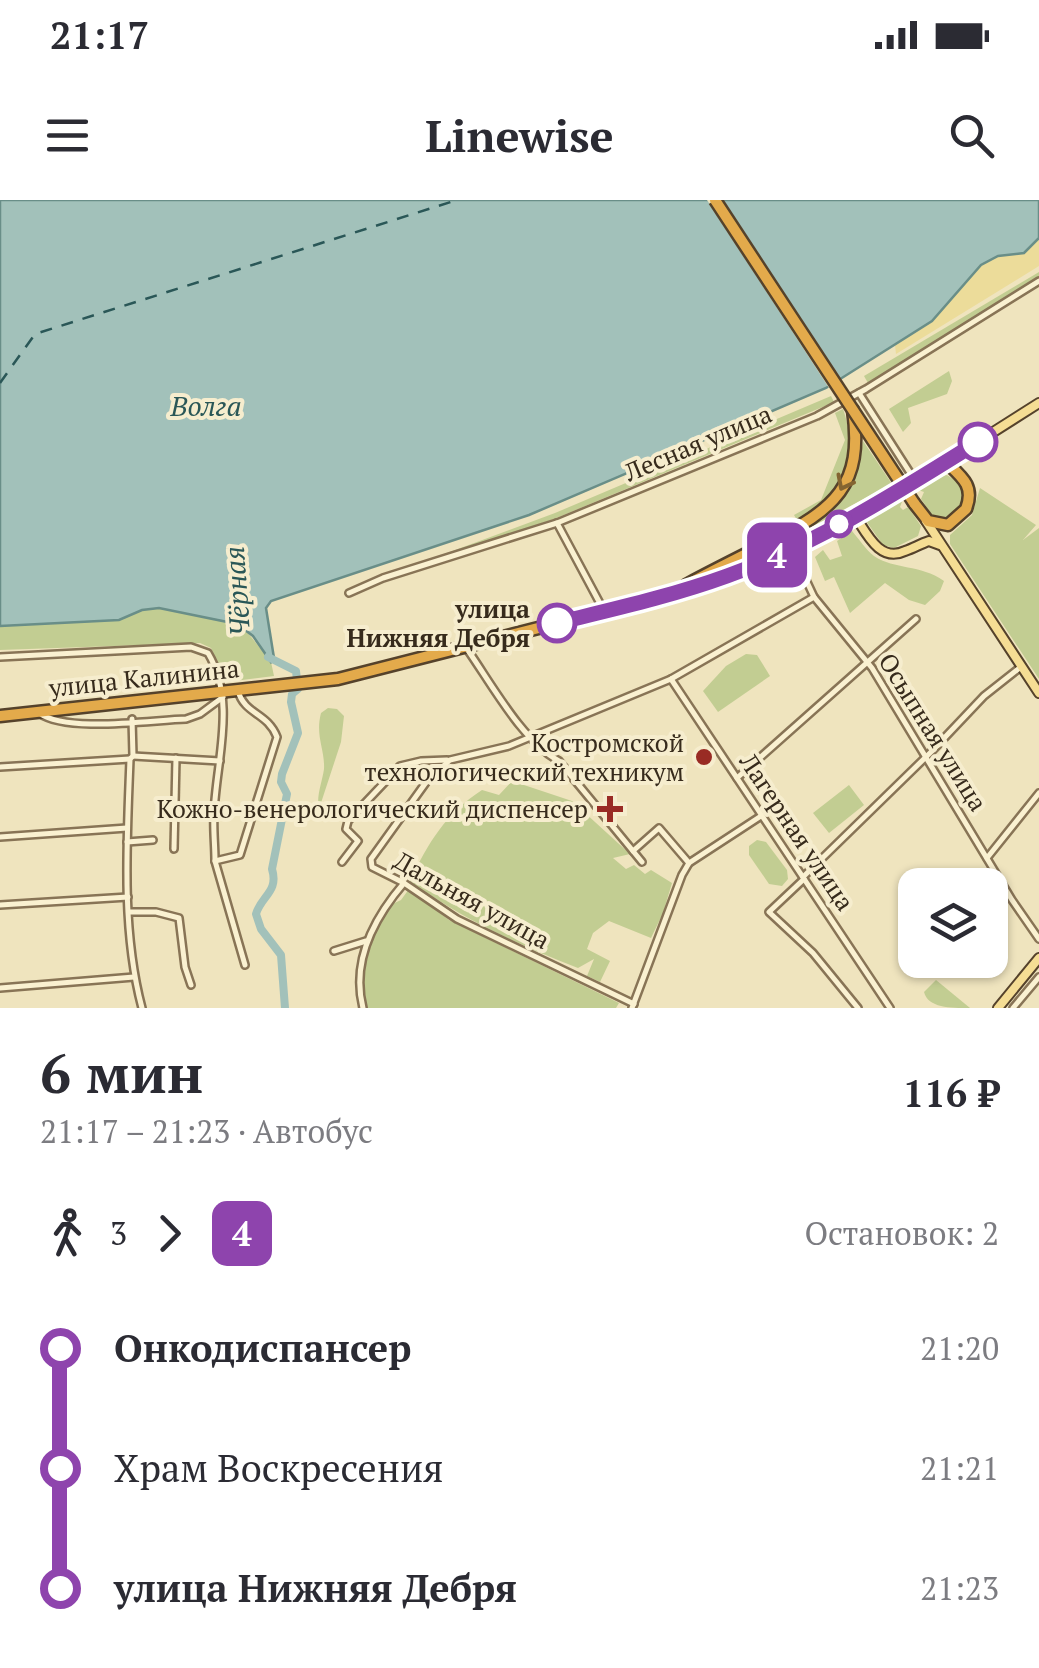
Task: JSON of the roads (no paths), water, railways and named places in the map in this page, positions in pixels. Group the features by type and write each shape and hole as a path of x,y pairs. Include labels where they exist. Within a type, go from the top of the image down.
{"highway":[{"path":"466,647 731,575 855,516 915,480 946,462 966,480 970,492 966,509 952,523 939,525 923,517 914,503 852,408 714,200"},
{"path":"664,596 827,508 844,488 855,457 852,408"},
{"name":"улица Калинина","path":"0,716 338,678 466,647"}],"main road":[{"path":"946,462 1039,403"},
{"path":"855,516 881,551 899,554 929,541 943,548"},
{"path":"915,546 924,534 923,517"},
{"path":"923,517 1039,692"},
{"path":"943,548 943,534 952,523"},
{"path":"998,1008 1039,958"}],"street":[{"name":"Лесная улица","path":"349,593 383,578 557,523 817,416 859,394 1039,281"},
{"path":"859,394 915,480"},
{"path":"557,523 604,611"},
{"name":"Осыпная улица","path":"791,548 814,596 868,664 1039,938"},
{"path":"342,862 358,841 346,829 348,821 400,766 421,760 474,757 530,737 671,679 814,596"},
{"path":"736,778 916,619"},
{"path":"466,647 530,737 543,752 558,760 642,862"},
{"path":"0,657 200,648 212,658 222,693 215,861 245,965"},
{"path":"858,1008 812,953 769,912 984,696 1022,666"},
{"name":"Лагерная улица","path":"671,679 890,1008"},
{"path":"215,861 240,856 277,737 271,722 241,701 237,688"},
{"name":"улица Калинина","path":"35,710 48,720 90,723 186,718 200,714 222,693"},
{"path":"132,720 128,896 134,977 142,1008"},
{"path":"0,767 132,757 220,761"},
{"path":"174,849 176,758"},
{"name":"Дальняя улица","path":"450,760 427,781 371,859 372,868 404,883 457,920 633,1006"},
{"path":"987,858 1039,793"},
{"path":"633,1006 690,863 760,816"},
{"path":"0,836 127,828"},
{"path":"632,850 660,828 690,863"},
{"path":"127,842 154,840"},
{"path":"363,1008 358,990 366,941 382,910 404,883"},
{"path":"0,905 128,896"},
{"path":"129,912 156,912 179,918 191,985"},
{"path":"334,951 366,941"},
{"path":"1014,1008 1039,976"},
{"path":"0,988 134,977"}],"water":[{"name":"Волга","path":"0,200 1039,200 1039,238 1024,253 998,256 981,265 932,321 826,388 529,515 271,601 266,608 274,658 271,662 253,636 237,624 159,608 119,620 0,626"}],"waterway":[{"name":"Чёрная","path":"268,657 296,671 298,689 291,702 298,733 282,774 287,794 272,869 273,883 256,914 261,929 281,955 285,1008"}],"place":[{"name":"улица Нижняя Дебря","path":"557,623"},
{"name":"Костромской технологический техникум","path":"704,757"},
{"name":"Кожно-венерологический диспенсер","path":"610,809"}]}
